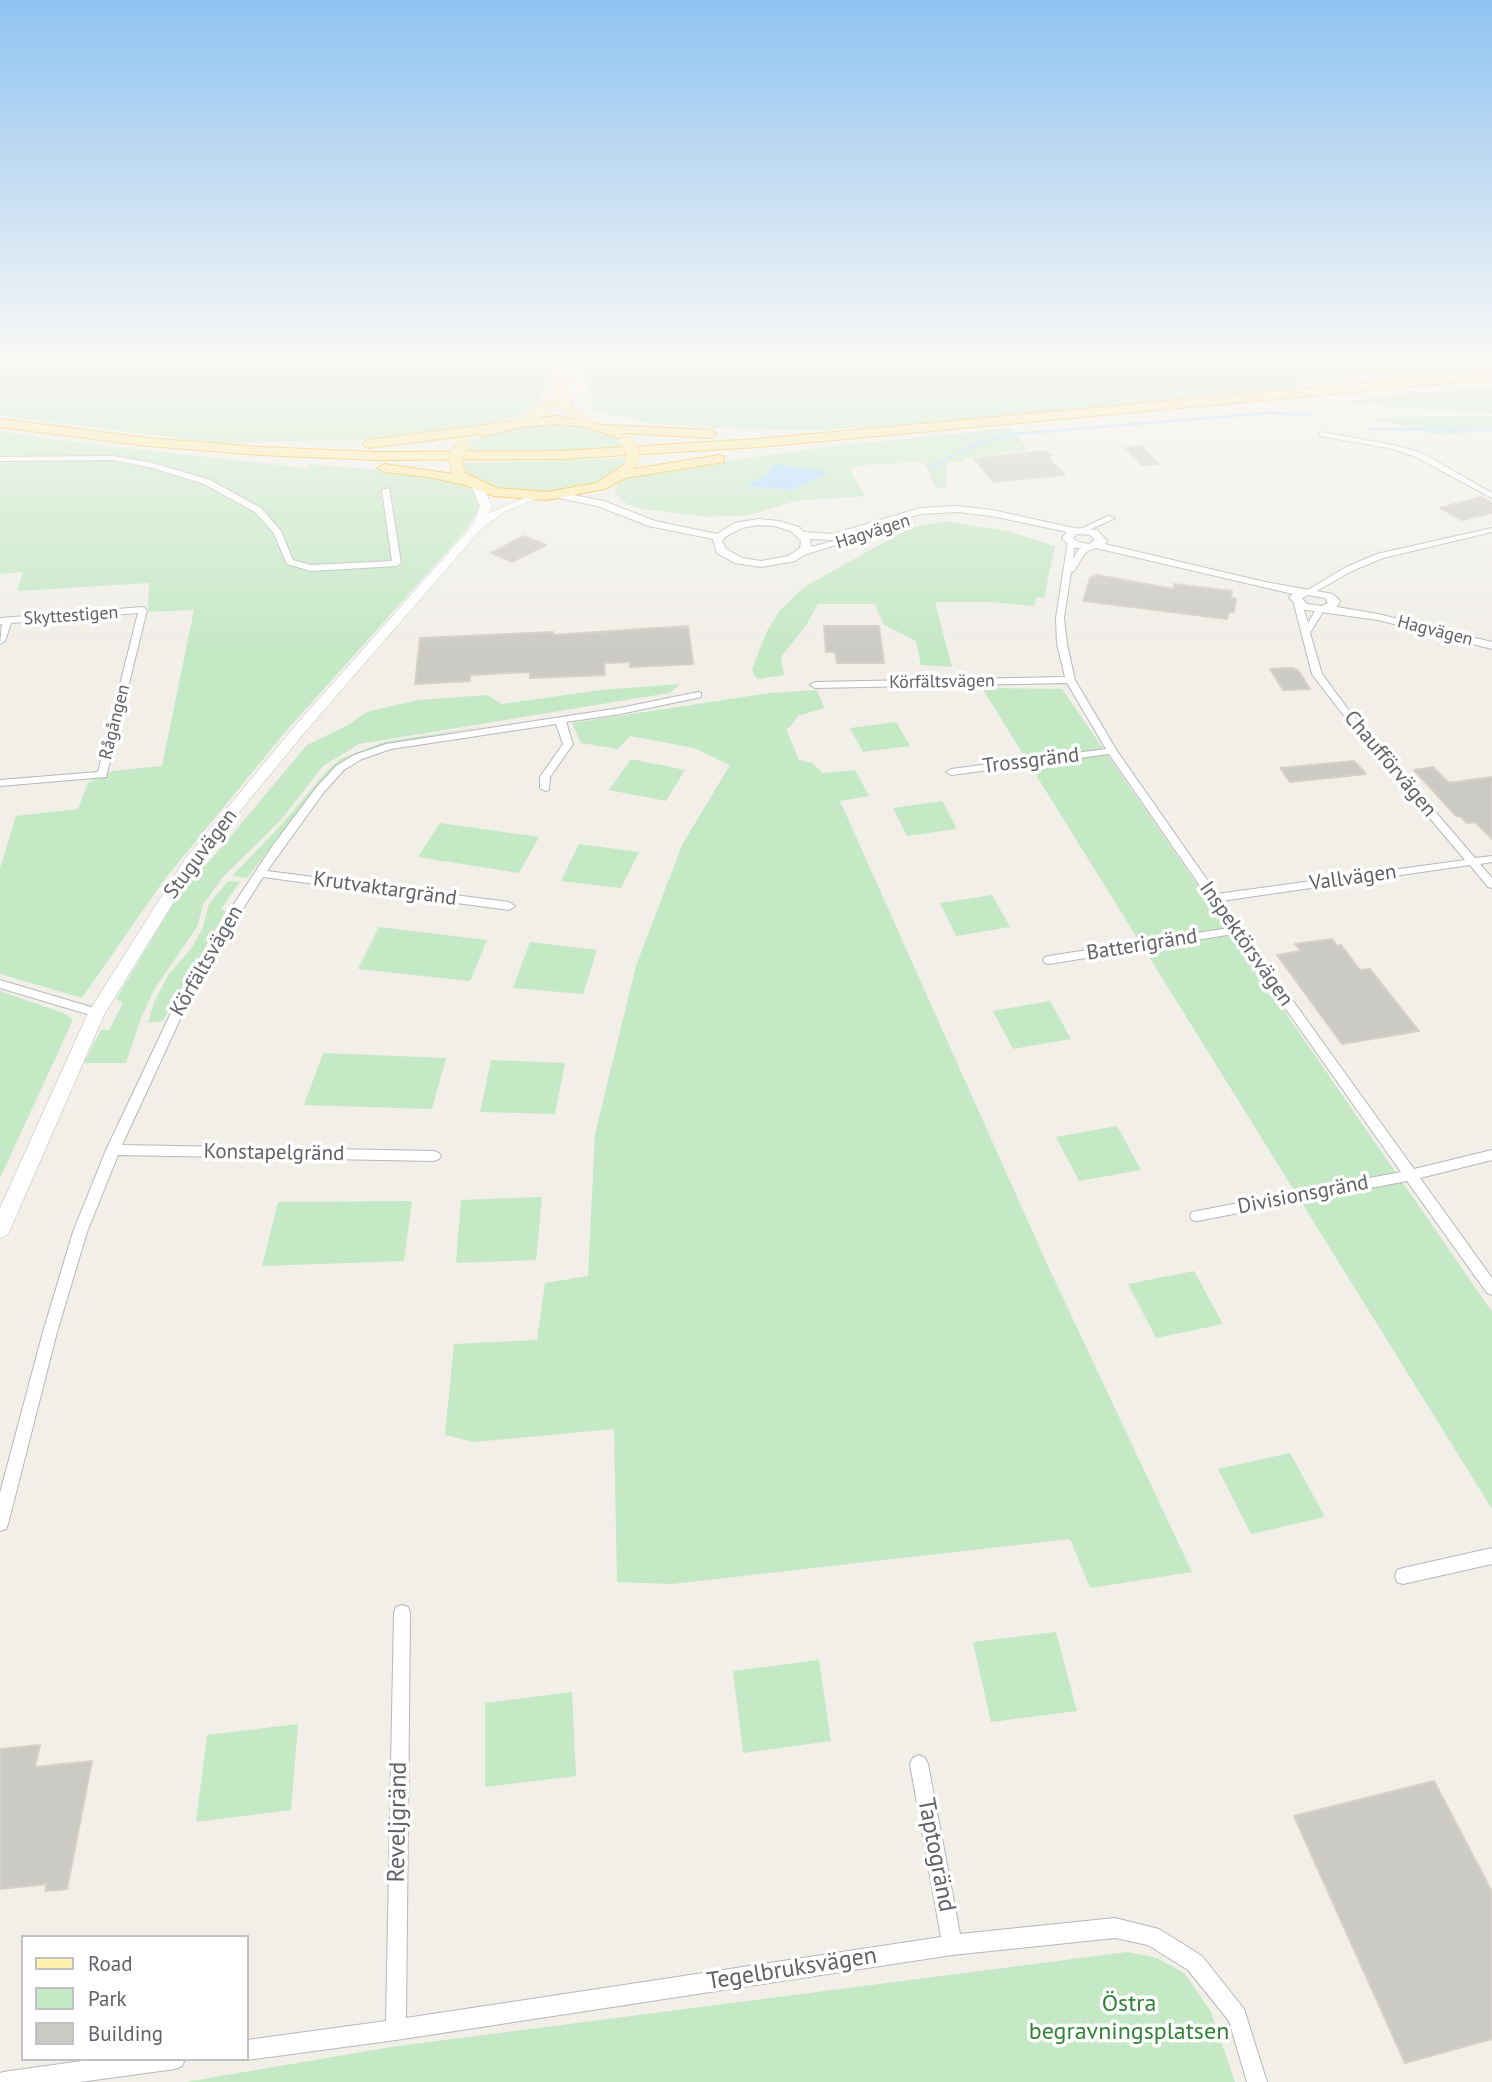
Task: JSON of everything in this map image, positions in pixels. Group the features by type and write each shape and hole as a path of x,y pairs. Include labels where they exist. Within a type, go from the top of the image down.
{"highway":[{"path":"251,455 429,473 504,494 537,496 558,495 615,478 755,455"},
{"path":"305,455 372,459 597,455"},
{"path":"360,455 552,455"},
{"path":"457,455 458,472 473,484"},
{"path":"615,478 632,461 633,455"}],"main road":[{"path":"473,484 486,506 478,526"},
{"name":"Stuguvägen","path":"0,1230 97,1013 193,859 300,729 478,526 500,510 537,496"}],"street":[{"path":"1421,455 1492,496"},
{"path":"0,459 113,458 150,464 197,479 258,510 277,531 290,562 312,568 397,563 386,490"},
{"path":"615,478 606,488 610,499 626,509 664,519 742,524 775,523 791,527 804,536 807,545 802,552"},
{"path":"558,495 600,503 653,524 697,531 719,538 728,529 742,524"},
{"name":"Hagvägen","path":"804,536 833,537 910,514 957,509 992,513 1073,536"},
{"name":"Hagvägen","path":"719,538 719,548 724,554 750,563 778,563 802,552 822,548 899,521 952,513 1006,519 1073,536"},
{"path":"1073,536 1111,518 1097,542"},
{"path":"1302,597 1349,569 1380,556 1492,530"},
{"path":"1073,536 1327,604"},
{"path":"1073,536 1097,542"},
{"name":"Inspektörsvägen","path":"1073,536 1060,618 1062,644 1070,680 1112,751 1236,930 1492,1289"},
{"name":"Inspektörsvägen","path":"1067,575 1083,551 1097,542"},
{"path":"1307,632 1327,604 1331,580"},
{"path":"1302,597 1327,604"},
{"name":"Chaufförvägen","path":"1302,597 1317,674 1347,714 1492,885"},
{"name":"Hagvägen","path":"1327,604 1492,646"},
{"name":"Skyttestigen","path":"4,621 143,610"},
{"name":"Rågången","path":"0,783 102,775 143,610"},
{"path":"0,641 4,621"},
{"name":"Körfältsvägen","path":"815,685 1070,680"},
{"name":"Körfältsvägen","path":"0,1524 59,1301 80,1232 113,1150 176,1014 261,873 320,790 340,768 358,757 389,746 677,701 698,695"},
{"path":"545,789 545,777 568,744 560,720"},
{"name":"Trossgränd","path":"951,772 1112,751"},
{"name":"Vallvägen","path":"1214,898 1492,859"},
{"name":"Krutvaktargränd","path":"261,873 509,906"},
{"name":"Batterigränd","path":"1049,960 1236,930"},
{"path":"0,984 97,1013"},
{"name":"Konstapelgränd","path":"113,1150 434,1156"},
{"name":"Divisionsgränd","path":"1197,1216 1410,1175 1492,1155"},
{"path":"1403,1576 1492,1556"},
{"name":"Reveljgränd","path":"396,2030 402,1613"},
{"name":"Taptogränd","path":"919,1764 952,1945"},
{"name":"Tegelbruksvägen","path":"248,2050 396,2030 952,1945 1115,1928 1152,1936 1195,1963 1237,2016 1257,2082"},
{"path":"4,2082 160,2061"}],"green space":[{"path":"0,455 192,455 307,468 310,464 427,474 470,486 477,491 482,504 467,529 287,730 164,880 82,998 0,974 0,868 16,816 78,809 88,783 113,771 162,766 194,610 148,612 149,583 17,591 23,572 0,574"},
{"path":"769,455 984,455 947,463 946,486 942,489 936,488 926,465 921,462 863,465 850,469 865,496 796,501 750,515 707,517 643,509 627,504 617,496 614,488 622,480 649,472","holes":["775,464 822,471 800,487 782,490 761,487 752,481 764,476"]},
{"path":"628,458 625,464 597,484 561,493 496,490 464,474 459,463"},
{"path":"944,521 1008,531 1055,546 1044,598 1037,597 1034,606 990,602 935,602 952,667 921,665 916,641 883,624 875,604 818,604 807,624 781,657 784,675 758,679 754,675 752,669 767,631 780,610 804,587 910,528"},
{"path":"681,684 669,693 359,744 323,766 280,821 223,877 203,905 197,927 155,988 141,1018 126,1063 84,1063 101,1030 109,1030 123,1003 116,999 187,881 209,862 307,745 348,725 367,712 418,700 487,695 502,704 601,690"},
{"path":"982,688 1062,689 1492,1312 1492,1509"},
{"path":"817,690 824,708 798,716 786,729 799,760 812,763 823,773 855,770 869,796 840,801 1047,1264 1192,1572 1090,1588 1070,1539 672,1584 617,1582 614,1429 474,1442 445,1435 454,1344 537,1340 545,1283 588,1276 595,1134 636,966 682,845 730,765 694,748 630,736 618,749 581,743 572,723 770,693"},
{"path":"896,722 910,746 863,752 850,728"},
{"path":"486,726 386,744 344,760 329,773 247,878 232,876 340,759 384,742"},
{"path":"631,759 685,770 666,801 609,790"},
{"path":"942,801 957,829 907,836 893,808"},
{"path":"440,823 539,837 519,873 418,857"},
{"path":"579,844 639,852 621,888 561,881"},
{"path":"228,881 240,882 221,909 226,911 163,1021 148,1023 154,1002 168,975 191,949 203,927 209,904"},
{"path":"992,895 1010,927 956,936 940,903"},
{"path":"379,927 487,940 470,981 358,969"},
{"path":"530,942 597,950 583,994 513,988"},
{"path":"0,991 66,1014 73,1020 0,1178"},
{"path":"1050,1001 1071,1039 1013,1049 993,1011"},
{"path":"323,1053 446,1058 432,1109 304,1105"},
{"path":"491,1060 565,1063 555,1114 480,1112"},
{"path":"1117,1126 1141,1170 1079,1181 1056,1137"},
{"path":"542,1197 536,1260 456,1263 461,1200"},
{"path":"412,1201 404,1261 262,1266 278,1202"},
{"path":"1194,1271 1223,1324 1156,1338 1128,1284"},
{"path":"1290,1453 1325,1517 1251,1534 1218,1469"},
{"path":"1056,1632 1077,1711 991,1722 973,1642"},
{"path":"819,1660 831,1741 743,1753 733,1671"},
{"path":"572,1692 576,1776 485,1787 485,1703"},
{"path":"298,1724 291,1810 196,1822 207,1735"},
{"name":"Östra begravningsplatsen","path":"1127,1952 1157,1958 1185,1974 1211,2012 1235,2082 186,2082 391,2047"}],"water":[{"path":"775,464 827,474 792,490 745,486 764,476"}],"building":[{"path":"1052,455 1049,458 1065,475 993,482 974,458"},
{"path":"1132,455 1150,455 1158,464 1142,465"},
{"path":"1481,497 1492,503 1492,513 1462,520 1440,508"},
{"path":"524,536 546,545 512,562 491,553"},
{"path":"1097,575 1174,589 1174,584 1232,591 1231,598 1236,599 1234,612 1229,612 1227,619 1083,601 1090,578"},
{"path":"688,626 693,664 630,667 630,662 604,663 605,675 530,678 530,672 470,675 470,681 415,684 420,638 553,632 552,635"},
{"path":"824,626 879,626 884,663 837,663 835,652 826,652"},
{"path":"1270,669 1298,670 1310,689 1283,690"},
{"path":"1354,761 1366,774 1290,782 1280,768"},
{"path":"1433,767 1449,783 1492,777 1492,839 1475,822 1467,823 1460,816 1456,816 1414,770"},
{"path":"1332,939 1337,946 1341,945 1360,970 1370,969 1419,1031 1342,1044 1277,955 1301,951 1295,944"},
{"path":"40,1745 35,1767 92,1761 67,1889 45,1891 47,1884 0,1889 0,1749"},
{"path":"1434,1781 1492,1892 1492,2039 1405,2063 1294,1816"}],"waterway":[{"path":"931,468 953,455"}]}
